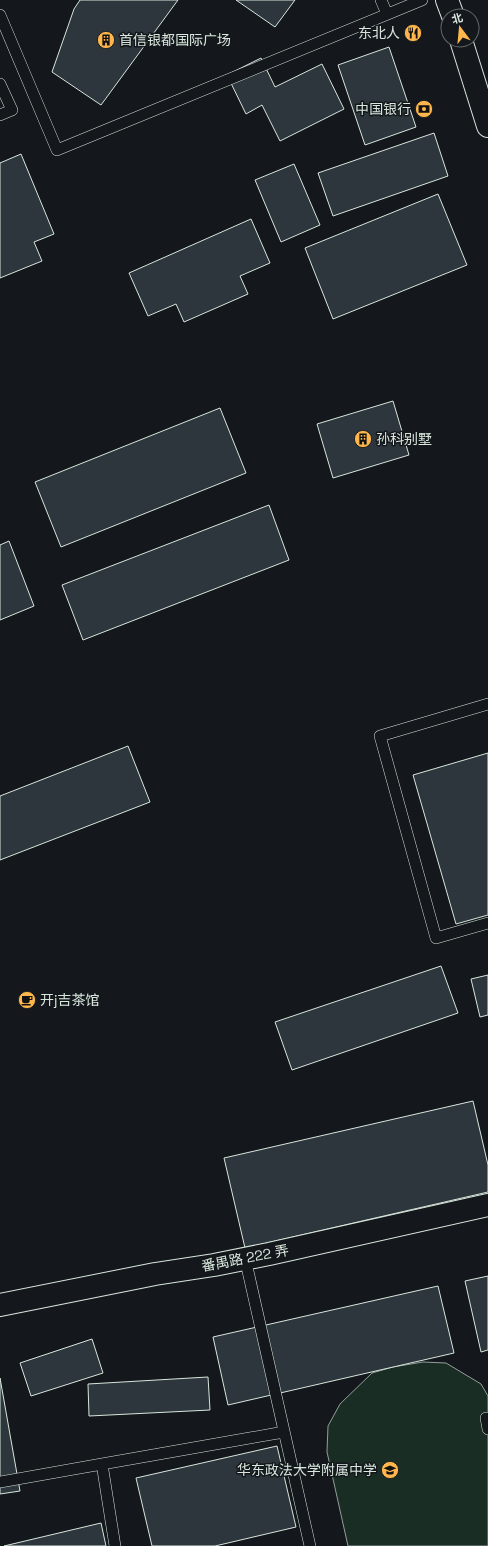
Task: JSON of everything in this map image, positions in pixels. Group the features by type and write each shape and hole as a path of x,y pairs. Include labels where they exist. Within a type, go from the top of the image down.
{"street":[{"path":"464,48 488,126"},
{"name":"番禺路 222 弄","path":"0,1305 155,1274 214,1265 488,1205"}],"lane":[{"path":"381,0 387,14"},
{"path":"0,15 57,150 422,0"},
{"path":"0,84 12,110 0,115"},
{"path":"488,704 380,736 436,938 488,923"},
{"path":"245,1258 310,1546"},
{"path":"488,1418 486,1418 488,1429"},
{"path":"0,1482 284,1432"},
{"path":"102,1464 115,1546"}],"green space":[{"name":"华东政法大学附属中学","path":"423,1362 446,1363 481,1384 488,1396 488,1546 348,1546 327,1452 328,1426 340,1404 372,1373 393,1367"}],"building":[{"name":"首信银都国际广场","path":"80,0 178,0 101,105 52,72 74,9"},
{"name":"首信银都国际广场","path":"236,0 295,0 275,27"},
{"path":"389,47 416,127 365,145 338,65"},
{"path":"261,58 275,87 322,64 344,109 280,141 262,105 246,114 227,75"},
{"path":"434,133 448,176 333,216 318,173"},
{"path":"21,154 54,234 34,242 42,261 0,278 0,163"},
{"path":"294,164 320,225 281,242 255,180"},
{"path":"438,194 467,265 333,319 305,248"},
{"path":"251,219 270,263 240,276 248,294 184,322 176,304 148,316 129,273"},
{"name":"孙科别墅","path":"393,401 409,455 333,478 317,424"},
{"path":"220,408 246,473 61,547 35,482"},
{"path":"269,505 289,560 83,640 62,585"},
{"path":"9,541 34,606 0,620 0,545"},
{"path":"128,746 150,802 0,860 0,796"},
{"path":"488,753 488,915 456,924 413,775"},
{"path":"441,966 458,1013 292,1070 275,1022"},
{"path":"488,975 488,1015 480,1017 471,979"},
{"path":"473,1101 488,1165 488,1192 245,1248 224,1158"},
{"path":"488,1276 488,1350 481,1352 465,1281"},
{"path":"438,1286 454,1353 228,1405 213,1337"},
{"path":"92,1339 103,1373 31,1396 20,1363"},
{"path":"208,1377 210,1410 89,1416 88,1384"},
{"path":"0,1378 20,1491 0,1494"},
{"path":"277,1446 296,1527 215,1546 152,1546 136,1478"},
{"path":"101,1523 106,1546 4,1546"}],"place":[{"name":"东北人","path":"413,33"},
{"name":"首信银都国际广场","path":"106,40"},
{"name":"中国银行","path":"424,109"},
{"name":"孙科别墅","path":"363,439"},
{"name":"开j吉茶馆","path":"27,1000"},
{"name":"华东政法大学附属中学","path":"390,1470"}]}
